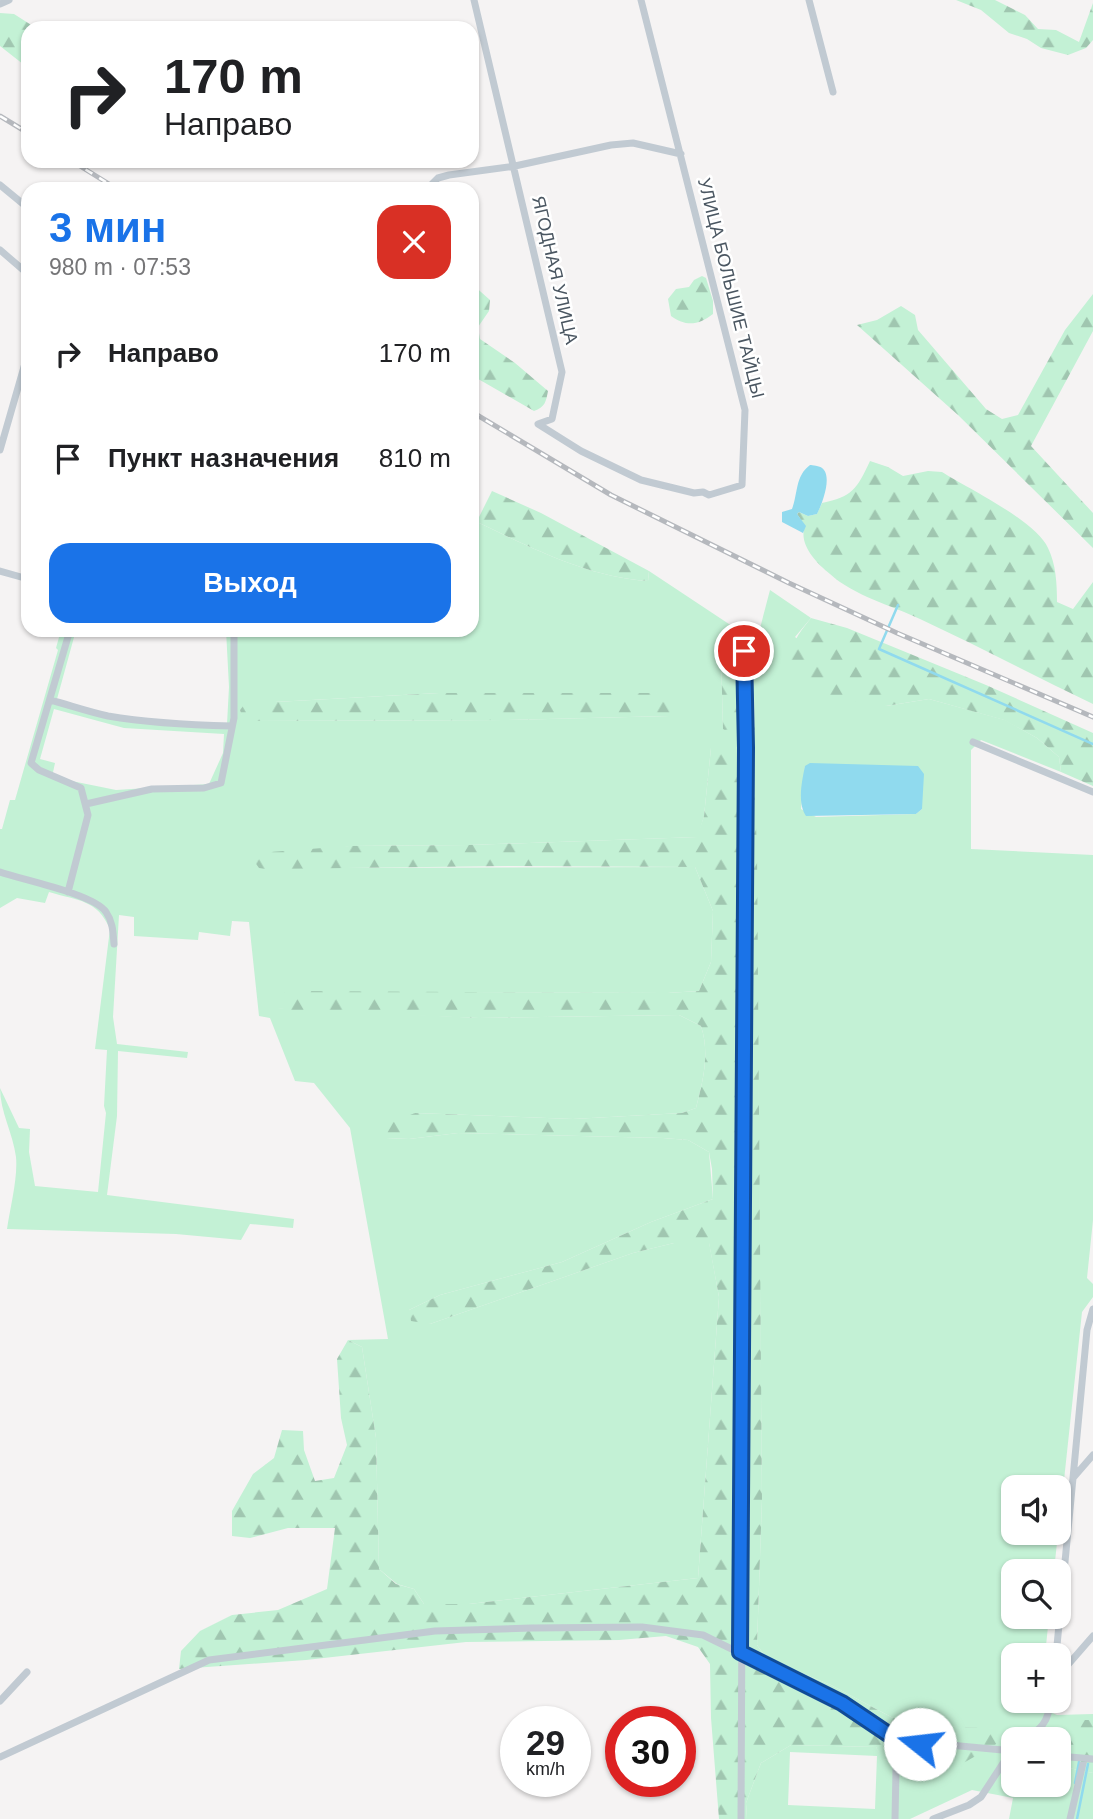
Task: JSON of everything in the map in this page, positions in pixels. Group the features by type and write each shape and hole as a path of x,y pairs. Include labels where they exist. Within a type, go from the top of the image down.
{"street":[{"path":"0,4 9,0"},
{"name":"ЯГОДНАЯ УЛИЦА","path":"474,0 562,372 552,419 538,424 603,463 642,480"},
{"name":"УЛИЦА БОЛЬШИЕ ТАЙЦЫ","path":"641,0 745,410 742,485 709,495 642,480"},
{"path":"809,0 833,92"},
{"path":"434,182 449,175 514,166 611,145 634,144 681,154"},
{"path":"0,185 21,202"},
{"path":"0,250 21,268"},
{"path":"0,450 21,377"},
{"path":"0,571 21,577"},
{"path":"68,637 31,764 38,770 81,789 86,804 88,815 68,892"},
{"path":"86,804 152,789 204,788 221,782 232,726 234,637"},
{"path":"741,1819 746,762 744,651"},
{"path":"50,700 104,715 139,721 232,726"},
{"path":"973,742 1093,792"},
{"path":"0,872 68,892 105,910 111,922 114,944"},
{"path":"1057,1643 1087,1331 1093,1310"},
{"path":"1073,1479 1093,1455"},
{"path":"0,1757 209,1660 435,1631 483,1628 642,1627 703,1635 842,1703 897,1740 1001,1749"},
{"path":"1071,1661 1093,1636"},
{"path":"0,1701 27,1672"},
{"path":"1071,1757 1093,1759"},
{"path":"1070,1819 1084,1759"},
{"path":"933,1819 969,1805 981,1797 1001,1768"},
{"path":"895,1819 896,1770"}],"green space":[{"path":"956,0 995,0 1025,15 1038,29 1056,30 1079,42 1093,3 1093,40 1086,48 1068,55 1041,48 1027,39 1009,33 981,10"},
{"path":"0,13 14,14 25,21 21,21 21,62 0,46"},
{"path":"702,276 706,278 713,301 713,314 703,321 692,323 682,322 671,316 668,299 676,289 689,287 694,280"},
{"path":"479,290 490,300 489,311 479,326"},
{"path":"1093,294 1093,331 1031,446 1093,513 1093,548 958,415 857,325 877,320 901,306 915,315 918,330 986,409 1002,419 1018,415 1065,330"},
{"path":"479,333 480,339 515,363 548,391 544,404 534,411 479,379"},
{"path":"870,461 903,476 928,471 942,472 1030,527 1051,554 1057,602 1073,609 1093,582 1093,704 942,629 861,594 840,582 819,564 806,546 803,533 805,526 797,514 817,514 822,503 847,494 857,485"},
{"path":"492,491 541,513 649,571 648,581 602,573 558,559 479,523 479,517"},
{"path":"479,523 580,567 648,581 649,571 738,630 727,633 721,656 723,729 755,736 753,655 770,590 811,618 795,637 886,706 929,699 1005,720 1037,738 1059,757 1061,772 981,740 971,750 971,849 1093,855 1093,1220 1087,1278 1093,1284 1093,1297 1082,1312 1065,1475 1001,1475 1001,1545 1057,1545 1055,1559 1001,1559 1001,1629 1048,1629 1046,1643 1001,1643 1001,1713 1093,1714 1093,1720 1060,1727 1001,1727 1001,1729 939,1726 893,1718 831,1685 767,1659 757,1645 762,1499 757,969 711,748 704,816 698,837 349,846 259,868 695,867 713,911 711,962 699,991 287,992 278,1008 479,1018 679,1015 701,1026 705,1067 701,1088 696,1108 682,1113 573,1119 415,1113 386,1138 409,1139 458,1133 663,1138 688,1140 709,1152 713,1199 651,1222 562,1262 440,1295 409,1310 430,1324 633,1253 674,1243 709,1242 719,1297 698,1578 469,1604 424,1604 414,1589 397,1584 379,1569 376,1438 362,1347 348,1340 388,1339 350,1128 314,1083 295,1081 270,1018 259,1016 249,922 232,921 230,936 199,932 198,940 134,936 134,917 119,915 113,1017 117,1044 188,1052 187,1058 118,1051 117,1116 107,1195 294,1219 293,1228 250,1224 241,1240 176,1234 7,1229 15,1183 16,1157 2,1106 0,1088 19,1128 30,1129 29,1152 35,1186 98,1192 106,1113 104,1106 107,1050 95,1049 110,929 105,919 93,906 49,892 45,903 17,898 0,908 0,829 10,800 15,800 58,650 56,648 59,637 74,637 57,699 124,719 227,724 229,687 226,637 479,637","holes":["439,693 656,693 669,716 508,720 244,721 240,710 248,702","54,709 124,728 224,734 223,753 209,784 116,790 52,777 55,763 40,759","805,766 922,809 916,814 816,817 801,809"]},
{"path":"811,618 847,628 986,685 1093,733 1093,786 1061,772 1059,757 1037,738 1004,720 929,699 886,706 829,698 792,678 793,645"},
{"path":"738,630 753,655 755,736 746,739 735,737 723,729 721,656 727,632"},
{"path":"439,693 656,693 681,696 692,702 692,709 684,715 669,716 508,720 243,721 240,710 247,701 275,702"},
{"path":"729,746 736,749 754,780 757,849 762,1499 757,1645 767,1659 831,1685 893,1718 939,1726 1001,1729 1001,1741 960,1765 922,1766 882,1759 876,1747 791,1745 761,1763 746,1803 747,1819 719,1819 711,1718 710,1664 698,1647 666,1636 619,1640 466,1642 306,1660 179,1669 181,1651 200,1631 232,1615 278,1610 327,1589 335,1528 288,1528 250,1538 232,1536 232,1511 253,1474 274,1458 282,1430 303,1431 304,1450 315,1481 334,1478 347,1445 341,1418 337,1359 348,1340 362,1347 376,1438 379,1569 396,1584 414,1589 424,1604 469,1604 698,1578 719,1297 709,1243 674,1243 633,1253 430,1324 411,1321 409,1310 440,1295 562,1262 651,1222 713,1199 709,1152 688,1140 663,1138 458,1133 409,1139 386,1138 379,1134 378,1128 415,1113 573,1119 682,1113 696,1108 701,1088 705,1046 701,1026 679,1015 479,1018 296,1011 278,1008 275,1002 286,991 699,991 711,962 713,911 695,867 266,869 259,868 254,861 257,853 349,846 469,845 697,837 704,816 711,748"},
{"path":"1093,1720 1093,1773 1071,1768 1071,1727 1058,1727"},
{"path":"1001,1734 1001,1796 972,1790 910,1819 747,1819 746,1803 761,1763 791,1745 876,1747 883,1759 922,1766","holes":["790,1752 877,1756 875,1809 788,1805"]},
{"path":"1071,1768 1093,1773 1093,1819 1009,1819 1013,1798 1008,1797 1071,1797"}],"water":[{"path":"810,465 822,468 827,483 817,514 797,514 806,526 803,533 782,522 782,512 792,509 799,480"},
{"path":"810,763 918,766 924,774 922,809 916,814 806,816 801,792 805,766"}],"waterway":[{"path":"898,605 879,649 1093,744"},
{"path":"1075,1783 1079,1762"},
{"path":"1077,1819 1088,1764"}],"railway":[{"path":"0,116 21,129"},
{"path":"83,168 106,182"},
{"path":"479,416 611,495 789,583 897,633 1093,717"}],"route":[{"path":"744,651 746,748 740,1652 842,1703 897,1740 920,1744"}]}
